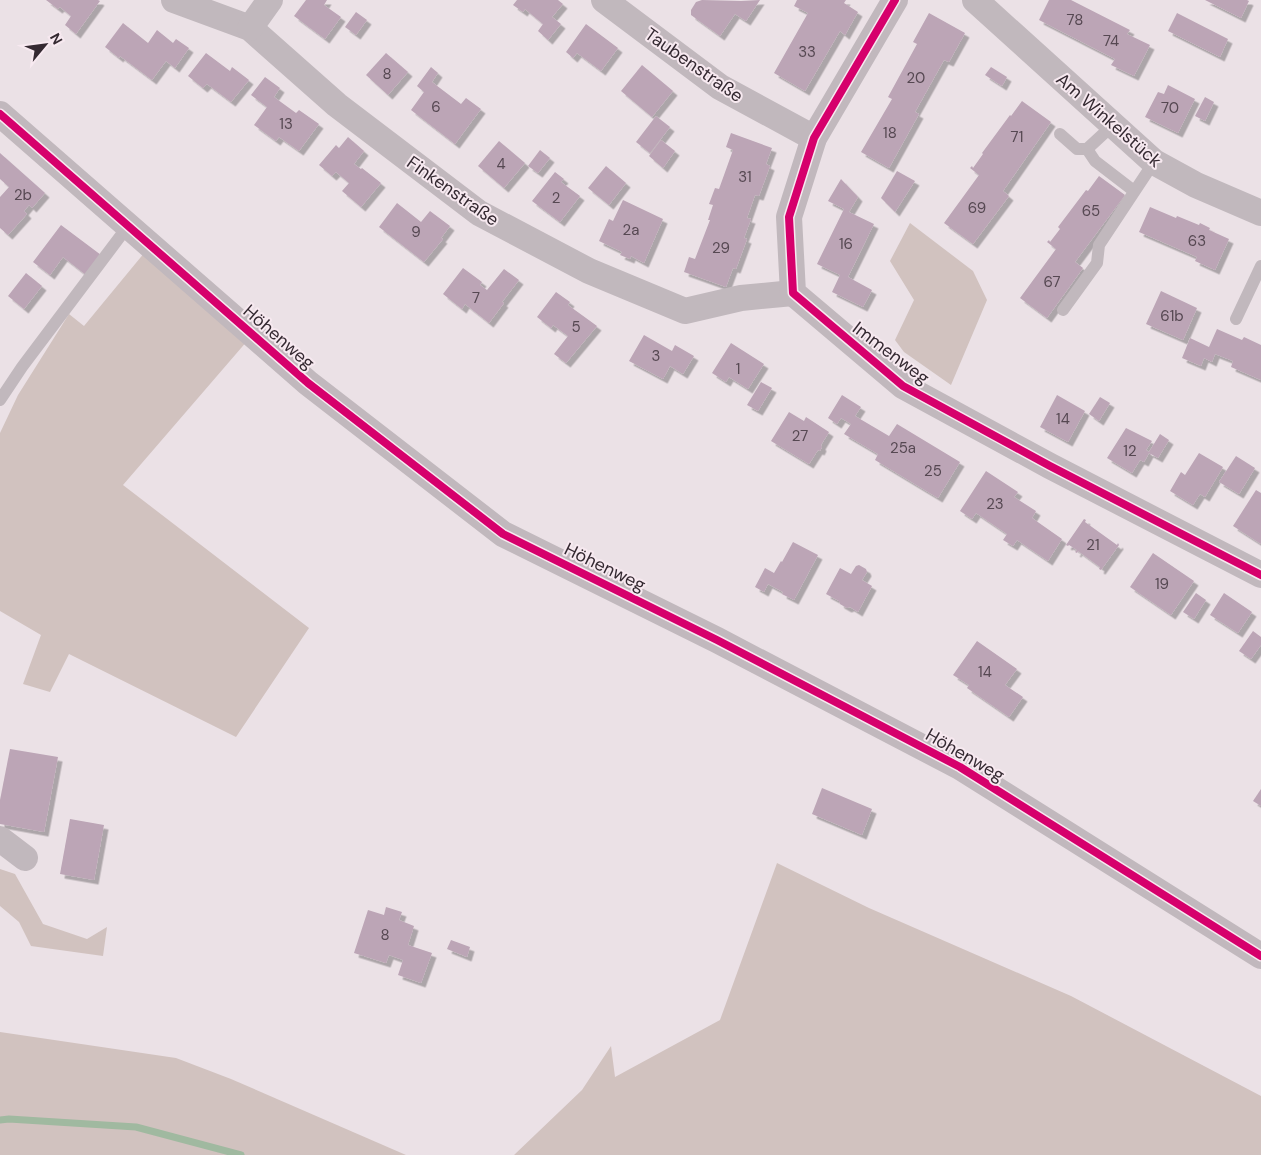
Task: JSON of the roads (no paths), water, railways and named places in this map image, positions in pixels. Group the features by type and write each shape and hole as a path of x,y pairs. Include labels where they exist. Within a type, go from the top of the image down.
{"street":[{"name":"Finkenstraße","path":"174,0 250,28 337,105 479,213 588,271 685,311 741,298 793,293"},
{"path":"250,28 270,0"},
{"name":"Taubenstraße","path":"604,0 720,87 814,138"},
{"path":"793,293 789,217 814,138 895,0"},
{"name":"Am Winkelstück","path":"975,0 1154,162 1196,185 1261,213"},
{"name":"Höhenweg","path":"0,114 308,383 504,534 717,640 960,767 1261,956"},
{"name":"Immenweg","path":"793,293 904,386 1050,466 1261,575"},
{"path":"0,839 25,858"}],"lane":[{"path":"1060,134 1077,149 1086,149 1113,125"},
{"path":"1086,149 1095,161 1134,191"},
{"path":"1063,310 1097,262 1099,246 1154,162"},
{"path":"0,400 22,367 128,226"},
{"path":"1236,319 1261,266"}],"waterway":[{"path":"0,1120 136,1127 241,1155"}]}
